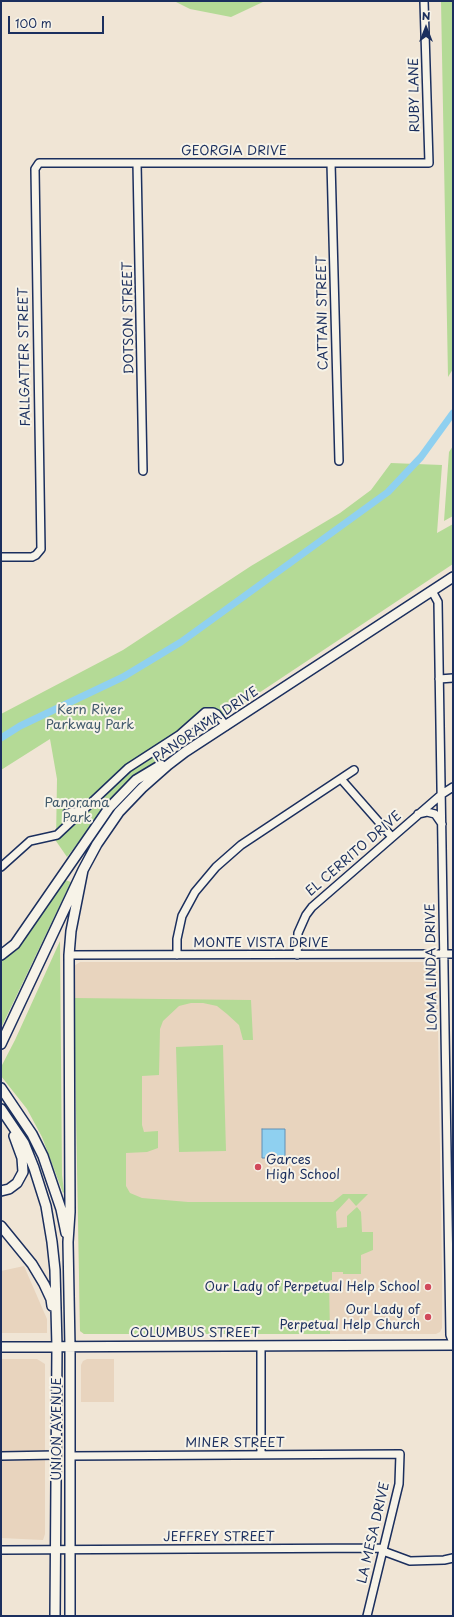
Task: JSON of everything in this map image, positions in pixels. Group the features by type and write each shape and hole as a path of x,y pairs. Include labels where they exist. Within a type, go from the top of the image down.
{"main road":[{"name":"PANORAMA DRIVE","path":"1,1044 83,870 97,844 119,812 142,788 175,759 453,577"},
{"path":"1,955 15,944 109,808 130,785 223,727"},
{"path":"68,1242 70,1212 69,955 71,931 83,870"},
{"path":"1,1088 32,1134 43,1156 61,1209 68,1242"},
{"path":"1,1109 8,1118 24,1167 21,1177 16,1183 9,1189 1,1191"},
{"name":"UNION AVENUE","path":"8,1118 24,1143 46,1206 55,1270 57,1347 55,1616"},
{"path":"1,1226 32,1264 44,1284 51,1299 56,1333"},
{"name":"UNION AVENUE","path":"68,1242 70,1347 70,1616"},
{"name":"COLUMBUS STREET","path":"1,1347 453,1344"}],"street":[{"name":"RUBY LANE","path":"424,1 429,164"},
{"name":"GEORGIA DRIVE","path":"39,163 429,164"},
{"name":"FALLGATTER STREET","path":"1,557 32,557 39,553 41,549 34,177 35,169 39,163"},
{"name":"DOTSON STREET","path":"137,163 144,472"},
{"name":"CATTANI STREET","path":"331,163 339,461"},
{"name":"LOMA LINDA DRIVE","path":"432,591 438,602 445,954 449,1072 450,1335 453,1344"},
{"path":"439,679 453,678"},
{"path":"1,867 30,841 57,834 128,768 179,735 205,712 209,711 217,714 223,727"},
{"path":"177,955 177,939 182,916 195,892 216,867 241,845 354,770"},
{"path":"341,779 392,837"},
{"name":"EL CERRITO DRIVE","path":"297,955 297,941 301,924 312,907 418,814 453,786"},
{"path":"67,813 80,811"},
{"path":"418,814 427,812 435,814 442,825"},
{"name":"MONTE VISTA DRIVE","path":"69,955 453,954"},
{"path":"261,1346 261,1455"},
{"name":"MINER STREET","path":"70,1456 400,1454"},
{"name":"LA MESA DRIVE","path":"367,1616 399,1484 400,1454"},
{"path":"1,1456 56,1456"},
{"name":"JEFFREY STREET","path":"1,1550 383,1549 410,1561 444,1560 453,1558"}],"shaded area":[{"name":"Garces High School","path":"80,962 431,962 437,967 442,1268 442,1328 440,1332 436,1334 84,1334 80,1331 74,966"},
{"path":"24,1266 47,1319 47,1333 1,1333 1,1271"},
{"path":"1,1359 37,1359 45,1364 45,1534 43,1540 1,1538"},
{"path":"87,1359 114,1359 114,1402 81,1402 81,1365 83,1361"}],"green space":[{"path":"174,1 265,1 231,17 190,9"},
{"path":"441,1 453,1 453,369 448,377"},
{"path":"453,446 453,516 444,521 449,452"},
{"name":"Kern River Parkway Park","path":"391,463 442,465 437,533 453,524 453,564 131,779 115,795 67,857 56,841 57,779 50,739 1,770 1,714 123,650 251,566 340,513 371,490"},
{"path":"65,880 71,882 1,1028 1,960 17,950"},
{"path":"60,941 63,1193 42,1137 27,1109 1,1076 1,1067 15,1040"},
{"path":"74,998 251,1000 253,1040 243,1040 239,1025 217,1006 203,1003 191,1003 179,1006 163,1021 160,1029 159,1075 142,1076 142,1125 144,1132 158,1131 158,1148 147,1152 126,1153 126,1186 130,1193 142,1198 188,1202 333,1202 343,1194 368,1194 356,1206 349,1198 336,1212 337,1228 347,1227 347,1216 357,1207 361,1212 362,1232 373,1232 373,1250 361,1255 361,1274 343,1274 343,1272 332,1272 332,1280 329,1281 330,1334 84,1334 80,1331"},
{"path":"223,1045 226,1151 179,1152 176,1047"}],"water":[{"path":"262,1129 285,1129 285,1158 262,1158"}],"waterway":[{"path":"1,738 20,726 123,677 181,642 388,492 421,457 453,413"}],"place":[{"name":"Garces High School","path":"258,1167"},
{"name":"Our Lady of Perpetual Help School","path":"428,1287"},
{"name":"Our Lady of Perpetual Help Church","path":"428,1317"}],"park label":[{"name":"Panorama Park","path":"77,810"}]}
